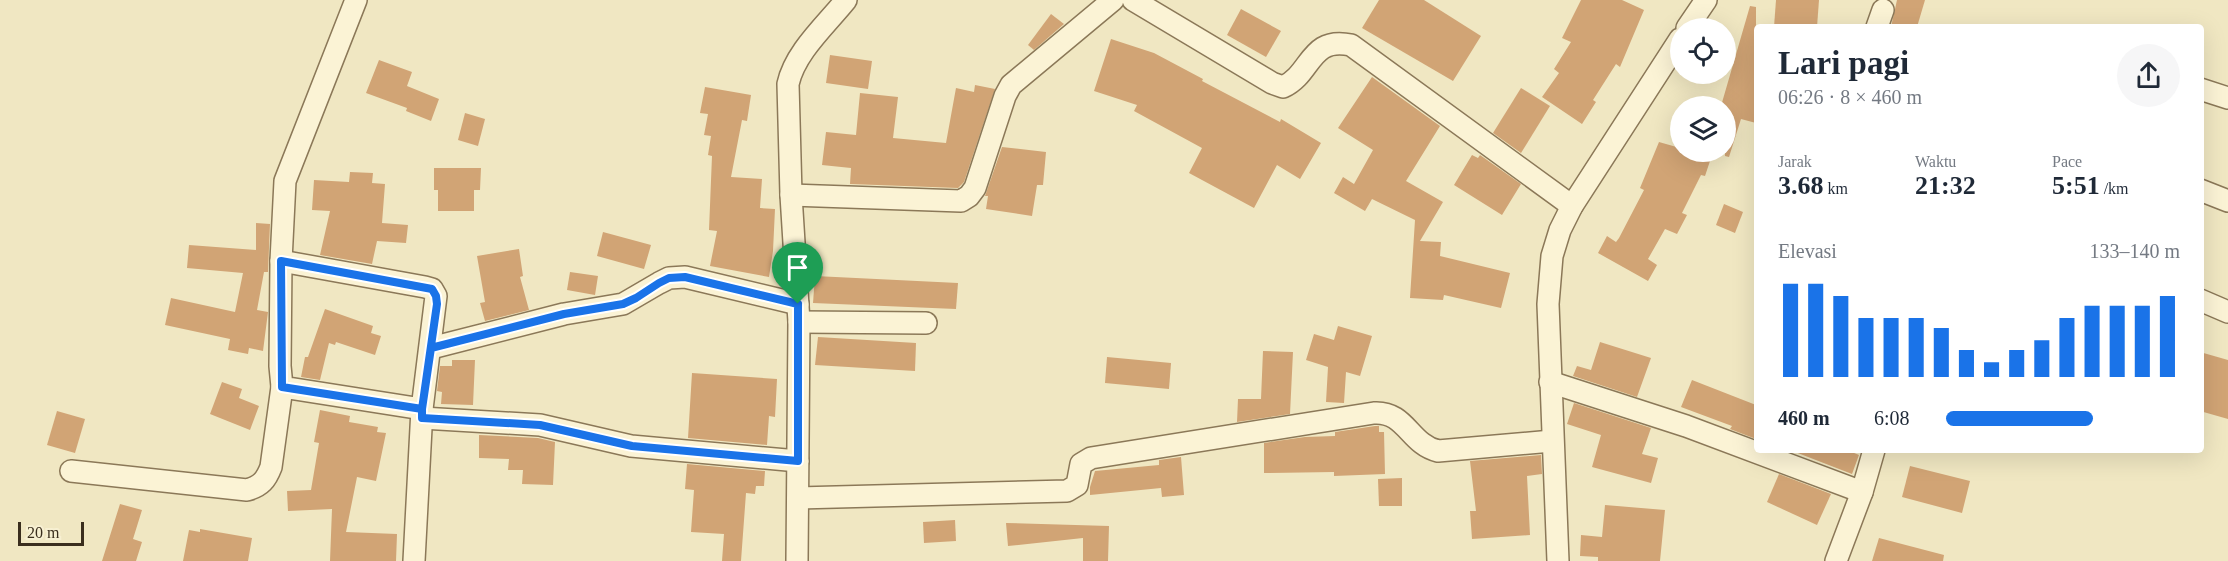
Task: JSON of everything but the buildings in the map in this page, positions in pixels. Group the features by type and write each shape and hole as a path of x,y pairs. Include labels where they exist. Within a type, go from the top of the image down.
{"street":[{"path":"71,471 247,490 258,486 267,478 271,467 282,387 281,261 285,181 356,0"},
{"path":"797,561 798,313 791,195 788,84 799,59 846,0"},
{"path":"791,195 961,201 975,188 1005,96 1011,85 1113,0"},
{"path":"1133,0 1272,83 1283,87 1292,83 1315,53 1329,44 1339,42 1351,45 1572,206"},
{"path":"1694,18 1706,0"},
{"path":"1558,561 1548,304 1552,256 1560,230 1572,206 1670,54"},
{"path":"2204,90 2228,98"},
{"path":"2204,192 2228,201"},
{"path":"281,261 432,289 436,296 437,304 422,414 414,561"},
{"path":"431,348 564,314 623,304 669,278 685,277 798,313 926,323"},
{"path":"2204,302 2228,312"},
{"path":"1551,381 1754,452"},
{"path":"282,387 422,414 540,425 632,446 798,461"},
{"path":"798,498 1067,491 1077,485 1081,464 1091,458 1385,412 1395,416 1426,448 1438,451 1552,441"},
{"path":"1758,453 1862,492"},
{"path":"1836,561 1862,492 1873,453"}],"route":[{"path":"798,304 685,277 669,278 623,304 564,314 431,348 422,409 282,387 280,366 281,261 432,289 437,304 422,409 422,418 540,425 632,446 798,461 798,304"}]}
